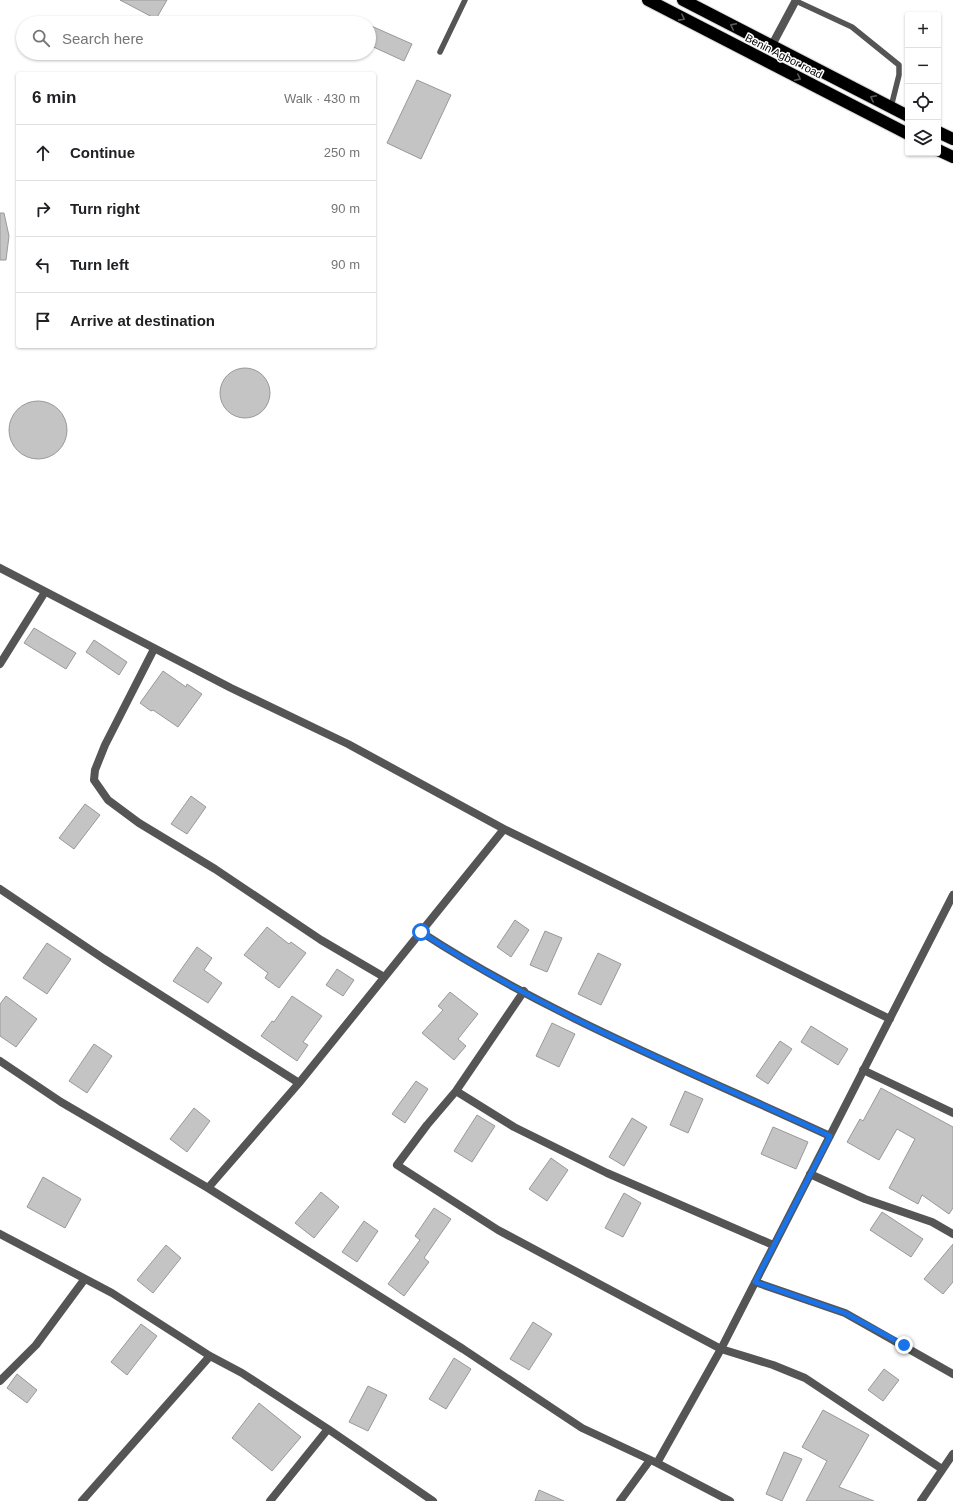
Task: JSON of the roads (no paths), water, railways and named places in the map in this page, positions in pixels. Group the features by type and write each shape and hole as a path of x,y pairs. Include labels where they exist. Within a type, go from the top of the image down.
{"highway":[{"name":"Benin Agbor road","path":"648,0 905,132"},
{"name":"Benin Agbor road","path":"683,0 905,114"},
{"path":"941,134 953,140"},
{"path":"941,151 953,157"}],"street":[{"path":"772,45 796,0"},
{"path":"0,568 231,688 348,744 504,829 890,1019"},
{"path":"0,664 45,592"},
{"path":"154,649 104,745 95,770 94,780 108,800 139,824 215,868 321,940 384,977"},
{"path":"208,1188 299,1083 504,829"},
{"path":"0,889 104,959 299,1083"},
{"path":"620,1501 654,1462 720,1349 953,895"},
{"path":"421,932 458,956 596,1030 830,1136"},
{"path":"524,991 456,1091 427,1125 398,1163 399,1166 498,1230 720,1349 773,1365 805,1378 942,1469"},
{"path":"0,1061 61,1102 208,1188 463,1349 582,1428 654,1462 730,1501"},
{"path":"863,1070 953,1113"},
{"path":"456,1091 514,1127 600,1169 773,1245"},
{"path":"810,1174 865,1199 932,1222 953,1234"},
{"path":"0,1234 84,1280 112,1293 210,1356 242,1373 434,1501"},
{"path":"0,1381 36,1345 84,1280"},
{"path":"755,1282 845,1313 953,1374"},
{"path":"82,1501 210,1356"},
{"path":"270,1501 328,1429"},
{"path":"921,1501 953,1454"}],"lane":[{"path":"440,52 465,0"},
{"path":"796,0 852,27 899,65 899,75 891,107"}]}
